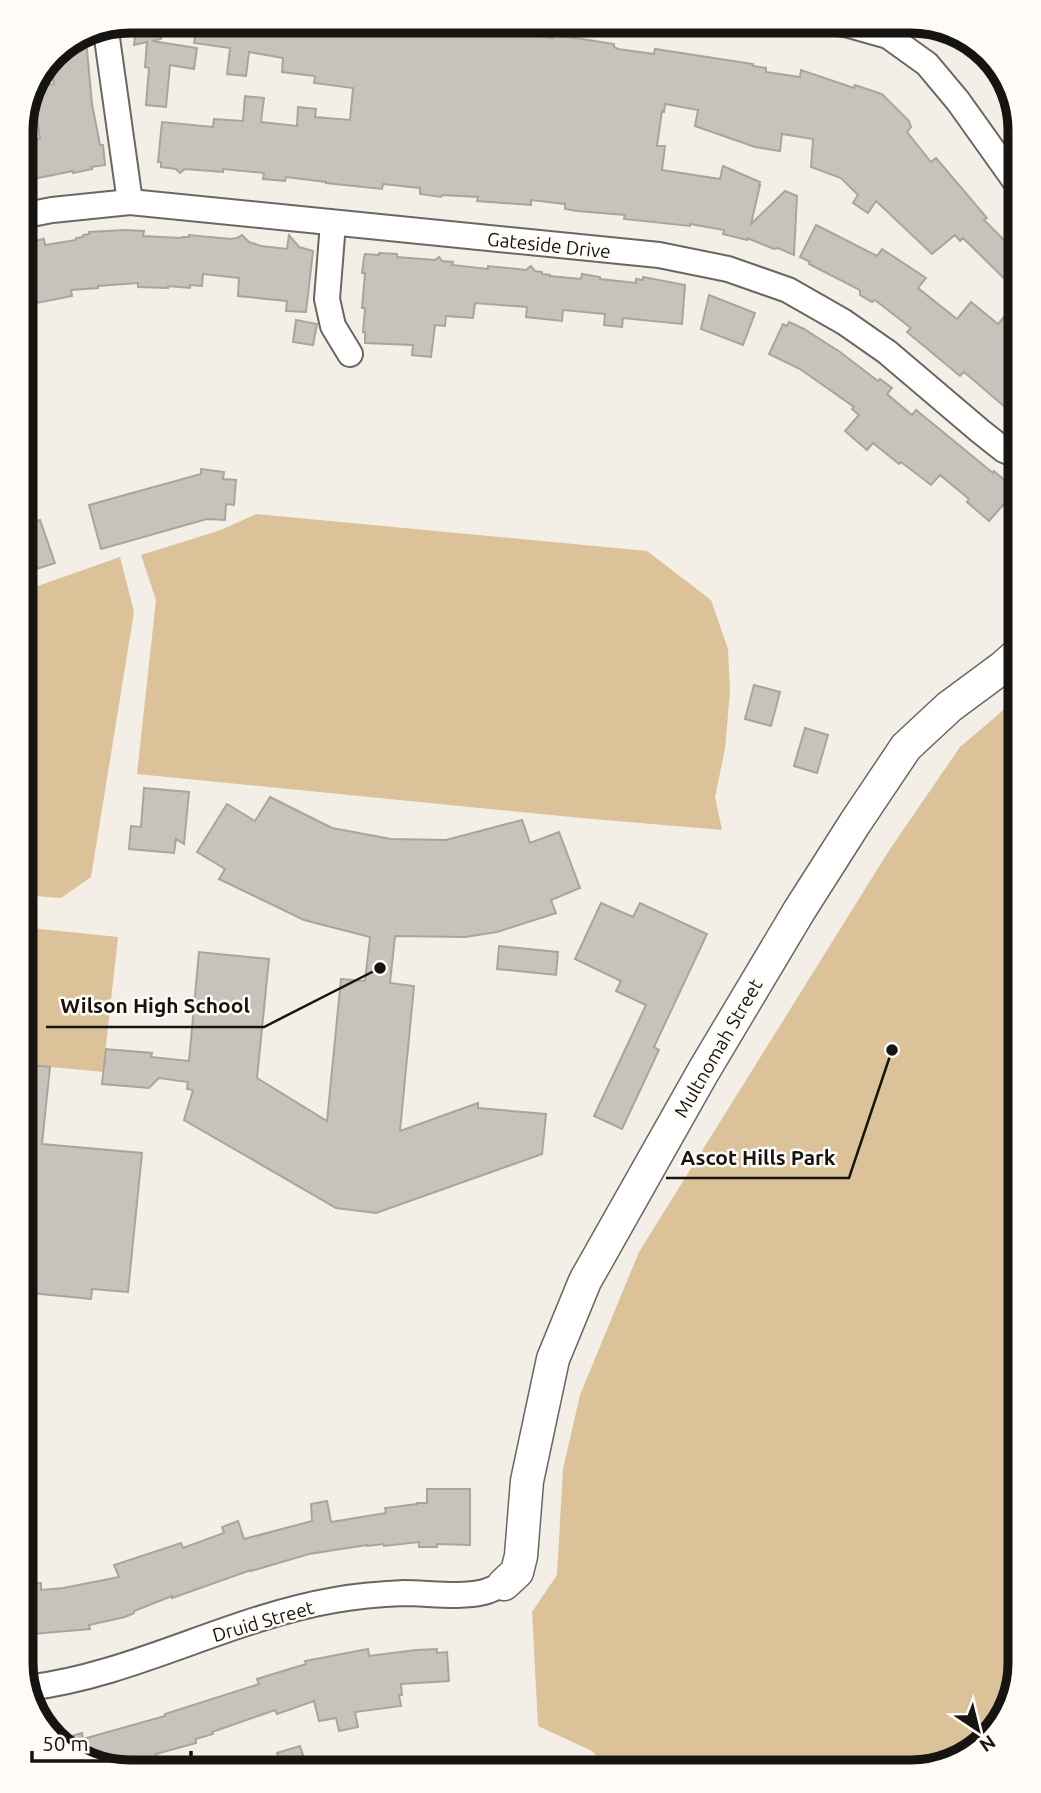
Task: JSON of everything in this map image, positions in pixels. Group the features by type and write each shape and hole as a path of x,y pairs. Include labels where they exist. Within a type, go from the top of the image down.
{"street":[{"path":"893,33 927,64 958,101 1008,173"},
{"path":"107,37 130,202"},
{"name":"Gateside Drive","path":"33,214 130,202 659,256 727,269 788,290 844,322 887,352 1008,452"},
{"path":"333,223 327,299 333,326 349,354"},
{"name":"Multnomah Street","path":"504,1584 517,1572 522,1556 527,1482 553,1359 585,1281 703,1072 799,911 906,747 949,707 1008,663"},
{"name":"Druid Street","path":"37,1687 124,1667 255,1620 335,1600 403,1593 484,1592 504,1584"}],"shaded area":[{"path":"256,514 647,551 711,600 728,649 730,691 725,749 715,797 722,830 137,774 156,600 141,555 221,530"},
{"path":"120,557 134,612 91,877 61,898 33,896 33,588"},
{"path":"1008,706 1008,1662 1000,1700 984,1727 975,1736 953,1750 929,1758 600,1760 592,1751 538,1726 532,1612 557,1575 563,1469 580,1395 639,1252 890,849 960,747"},
{"path":"33,928 118,937 103,1072 33,1065"}],"building":[{"path":"136,33 162,33 161,39 152,41 197,48 194,69 170,65 166,107 146,105 149,68 145,67 147,42 134,45"},
{"path":"196,33 517,33 553,38 553,35 614,44 618,49 654,54 655,49 753,64 766,68 766,72 800,77 801,70 854,88 855,85 882,94 909,121 911,127 907,132 931,162 936,158 987,218 984,220 1008,244 1008,282 963,238 960,241 955,235 932,254 876,201 868,213 853,203 858,195 841,178 811,167 813,139 782,134 780,151 755,147 695,126 698,110 665,104 657,146 665,146 662,170 720,179 723,166 760,182 751,224 785,191 797,196 794,255 747,238 723,234 724,230 690,224 624,219 625,215 565,209 565,204 531,200 531,205 477,201 478,197 420,194 420,188 383,184 382,189 286,177 285,181 263,179 264,173 223,169 223,172 185,169 180,173 176,169 161,167 161,162 158,162 162,122 213,127 214,119 243,121 245,96 264,98 261,122 297,126 298,107 316,109 315,117 350,120 353,88 314,83 315,76 282,72 283,58 249,52 246,76 227,74 230,48 194,43"},
{"path":"87,45 92,104 100,145 103,145 105,165 33,179 33,140 40,139 37,105 45,86 54,84 52,74 62,62"},
{"path":"816,225 877,256 882,249 926,278 918,288 957,319 971,302 998,324 1008,312 1008,409 964,372 960,376 907,332 911,328 875,300 872,302 860,295 860,290 800,257"},
{"path":"125,230 144,231 143,236 181,238 189,235 231,239 242,235 249,242 261,246 287,249 289,235 299,247 313,251 306,312 286,311 287,301 238,296 239,278 203,274 202,286 138,287 138,283 98,286 71,290 72,296 33,304 33,241 44,239 45,245 76,240 89,232"},
{"path":"379,253 435,260 439,257 442,261 453,262 452,265 488,269 488,266 526,270 531,266 535,271 550,276 581,279 582,274 636,283 636,279 643,280 643,277 685,285 682,324 623,318 622,327 604,325 605,314 563,310 562,321 526,317 527,307 475,303 473,318 446,316 445,326 435,325 431,357 412,355 413,345 365,343 365,308 362,308 364,258 365,254"},
{"path":"709,295 755,313 743,345 701,329"},
{"path":"296,320 317,324 313,345 293,342"},
{"path":"789,322 804,329 892,388 887,394 912,415 916,410 1008,483 1008,499 989,521 967,502 969,499 940,475 931,485 873,443 867,450 845,431 859,415 852,409 854,407 800,369 769,354 783,324 787,326"},
{"path":"201,469 224,472 223,479 236,480 234,505 226,504 225,520 207,519 101,549 89,505 201,474"},
{"path":"40,520 55,563 33,570 33,522"},
{"path":"754,685 780,692 771,726 745,719"},
{"path":"805,728 828,735 817,773 794,766"},
{"path":"144,788 189,792 184,844 176,839 174,853 129,849 131,826 141,827"},
{"path":"270,797 332,828 391,839 446,840 522,820 530,843 559,832 580,888 551,900 556,913 497,932 465,937 395,936 390,983 414,986 400,1131 478,1103 478,1108 546,1114 542,1154 376,1213 336,1208 184,1120 193,1090 187,1089 188,1082 159,1078 149,1088 102,1084 106,1049 152,1053 151,1057 189,1061 199,952 269,959 257,1078 327,1121 341,979 365,981 370,937 304,920 219,879 225,869 197,852 227,804 255,821"},
{"path":"601,903 633,917 640,903 707,934 654,1047 659,1050 622,1129 594,1116 646,1005 616,991 621,981 575,959"},
{"path":"499,946 558,952 556,975 497,969"},
{"path":"33,1065 50,1067 42,1144 142,1153 128,1292 92,1289 91,1299 33,1293"},
{"path":"427,1489 470,1489 470,1545 437,1544 437,1547 419,1547 419,1542 367,1545 309,1554 172,1596 125,1617 89,1625 90,1629 33,1634 33,1583 41,1583 41,1590 119,1577 114,1565 181,1543 183,1548 224,1533 222,1527 238,1521 244,1539 312,1521 311,1504 327,1501 331,1522 386,1513 385,1508 427,1503"},
{"path":"368,1649 369,1656 437,1649 437,1653 447,1652 449,1681 401,1684 401,1706 355,1712 358,1727 339,1731 336,1718 319,1721 314,1701 277,1714 275,1710 212,1732 213,1734 196,1739 196,1743 156,1754 157,1758 149,1760 127,1760 127,1757 120,1759 99,1755 68,1737 82,1733 83,1739 165,1716 259,1684 257,1679 306,1664 305,1661"},
{"path":"300,1746 305,1760 280,1760 277,1753"}],"place":[{"name":"Wilson High School","path":"380,968"},
{"name":"Ascot Hills Park","path":"892,1050"}]}
